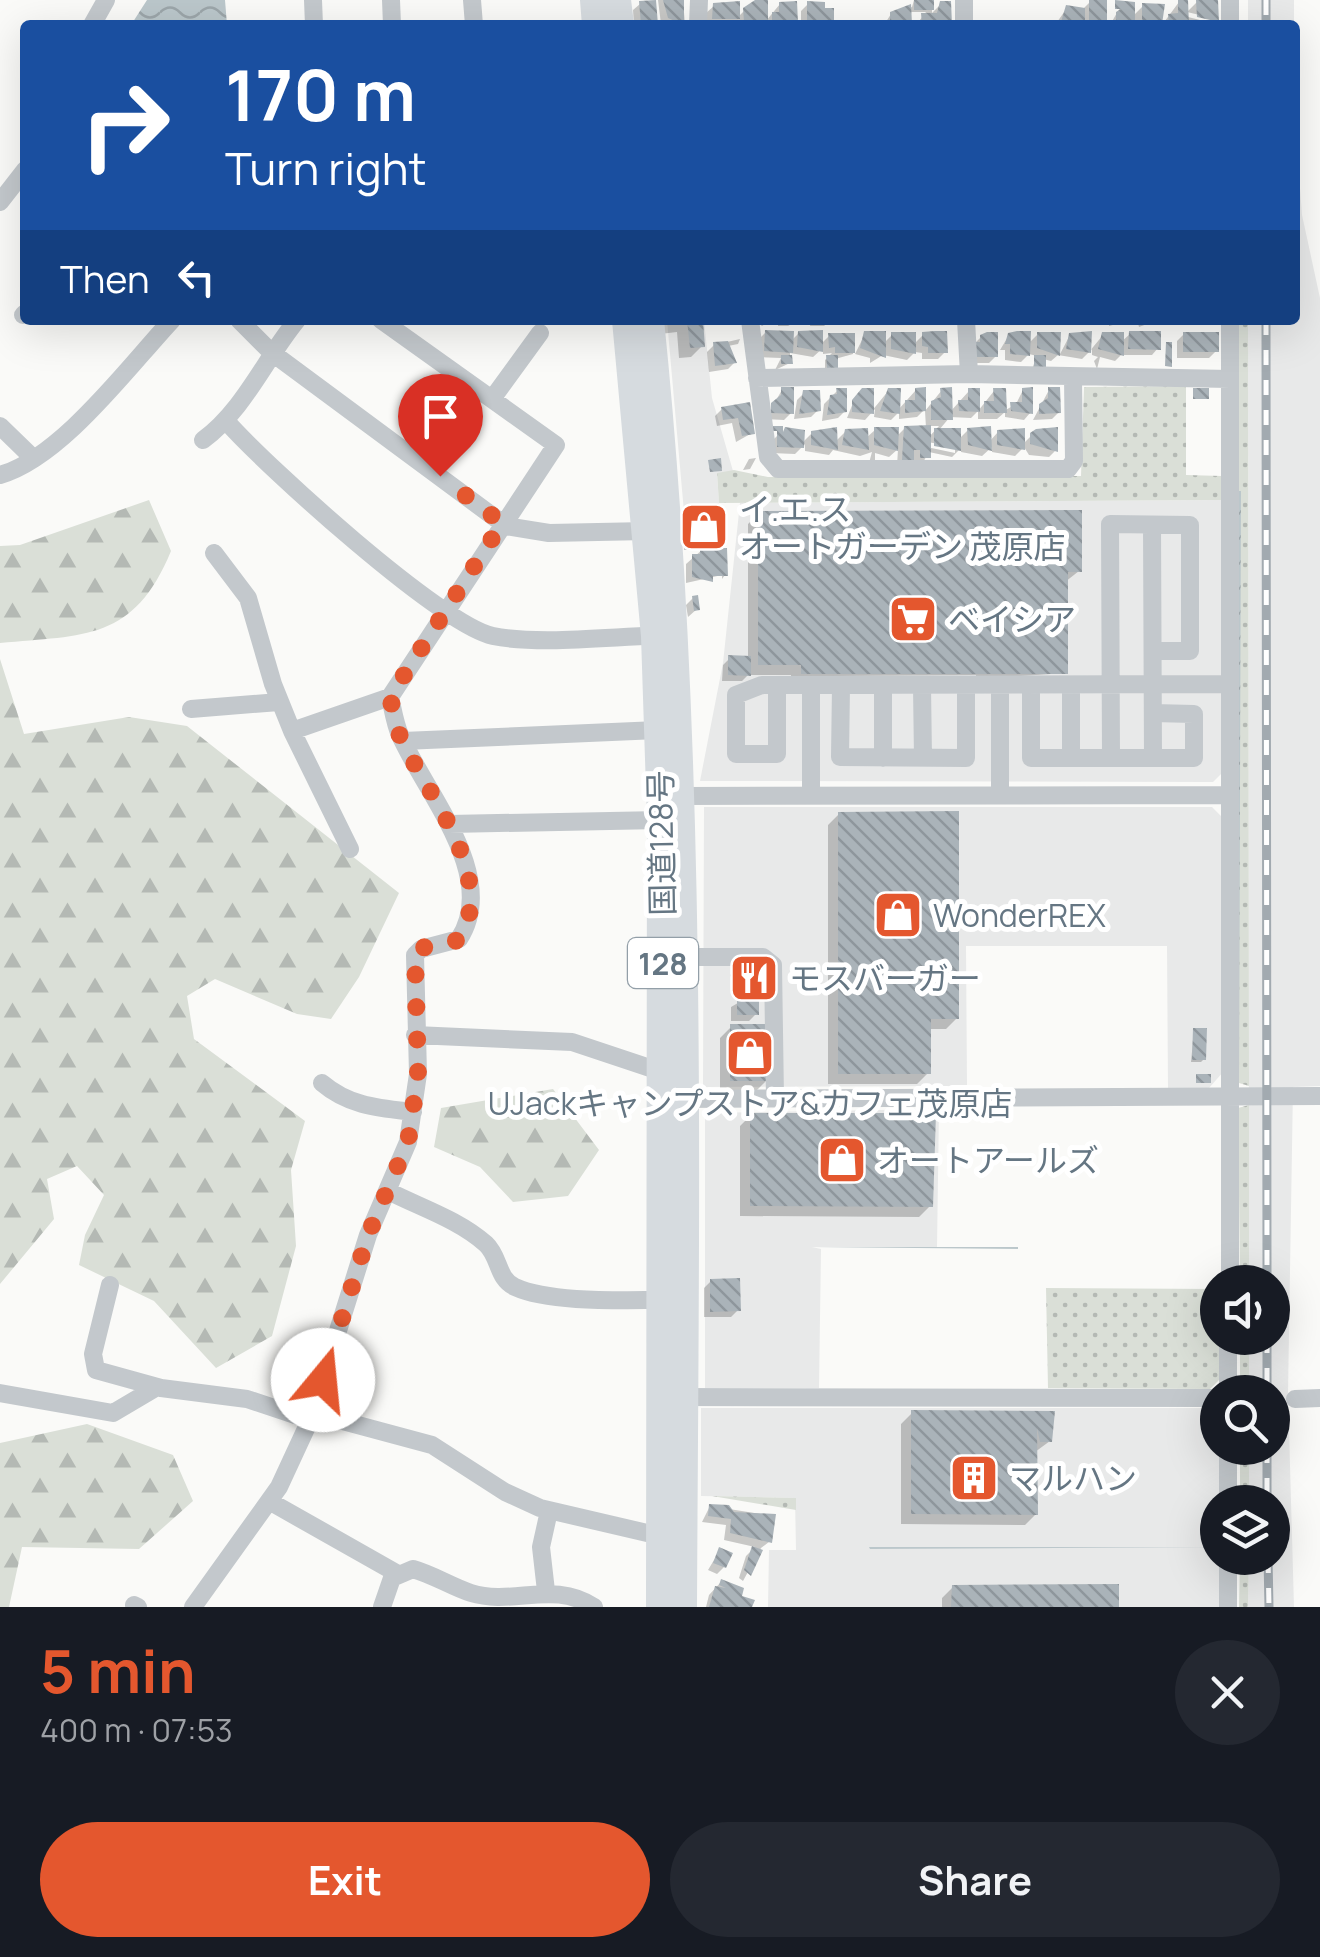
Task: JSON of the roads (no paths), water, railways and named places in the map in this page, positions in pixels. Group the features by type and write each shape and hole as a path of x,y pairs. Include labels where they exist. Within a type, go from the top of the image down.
{"highway":[{"name":"国道128号","path":"626,325 647,531 666,635 658,730 674,1069 673,1397 683,1607"},
{"name":"国道128号","path":"650,325 666,635 683,796 686,957 674,1069"},
{"name":"国道128号","path":"660,1607 660,1536 673,1397 661,1300 674,1099"}],"street":[{"path":"0,202 20,174"},
{"path":"0,475 33,458 95,404 167,325"},
{"path":"244,325 271,352 502,523 550,533 647,531"},
{"path":"202,440 227,422 271,352 294,325"},
{"path":"292,732 390,697 556,446 388,325"},
{"path":"751,325 768,457 778,469 1062,469 1074,462 1073,378"},
{"path":"966,325 968,374"},
{"path":"1230,325 1230,1265"},
{"path":"492,399 540,332"},
{"path":"757,378 968,374 1230,378"},
{"path":"227,422 262,461 444,610 494,636 666,635"},
{"path":"0,426 33,458"},
{"path":"1111,758 1110,524 1190,525 1190,651 1153,651"},
{"path":"1152,525 1153,758"},
{"path":"214,553 248,598 279,702 350,849"},
{"path":"777,686 1230,684"},
{"path":"1000,685 1000,795"},
{"path":"1032,685 1032,758 1194,758 1194,714 1153,714"},
{"path":"1071,685 1072,758"},
{"path":"811,686 811,795"},
{"path":"841,686 840,757 966,758 966,686"},
{"path":"883,686 883,758"},
{"path":"922,686 922,758"},
{"path":"193,1607 269,1500 312,1417 368,1235 390,1192 408,1142 418,1074 415,954 421,948 459,940 465,930 470,879 449,824 403,740 390,697"},
{"path":"191,709 279,702"},
{"path":"403,740 658,730"},
{"path":"683,796 1230,796"},
{"path":"449,824 661,820"},
{"path":"686,957 763,957 773,965 776,1098"},
{"path":"415,1035 572,1042 674,1069"},
{"path":"322,1083 339,1098 362,1106 412,1112"},
{"path":"674,1099 1320,1096"},
{"path":"390,1192 465,1229 488,1245 503,1278 512,1286 539,1294 661,1300"},
{"path":"110,1285 93,1354 96,1370 157,1388 247,1399 432,1444 504,1492 549,1511 660,1536"},
{"path":"0,1393 113,1413 157,1388"},
{"path":"673,1397 1200,1398"},
{"path":"1296,1399 1320,1398"},
{"path":"269,1500 398,1574"},
{"path":"546,1591 541,1547 549,1511"},
{"path":"382,1607 392,1578 414,1569 473,1594 546,1591 568,1594 594,1607"},
{"path":"1228,1575 1228,1607"}],"water":[{"path":"147,0 225,0 227,20 134,20"},
{"path":"1239,491 1241,491 1239,1083"},
{"path":"812,1247 1018,1247 1018,1249"},
{"path":"869,1547 1200,1547 1200,1547"}],"railway":[{"path":"1266,0 1266,20"},
{"path":"1266,325 1267,1265"},
{"path":"1267,1355 1267,1375"},
{"path":"1267,1465 1267,1485"},
{"path":"1268,1575 1269,1607"}],"place":[{"name":"イ.エ.ス オートガーデン 茂原店","path":"704,527"},
{"name":"ベイシア","path":"913,619"},
{"name":"WonderREX","path":"898,915"},
{"name":"モスバーガー","path":"754,978"},
{"name":"UJackキャンプストア&カフェ茂原店","path":"750,1053"},
{"name":"オートアールズ","path":"842,1160"},
{"name":"マルハン","path":"974,1478"}]}
